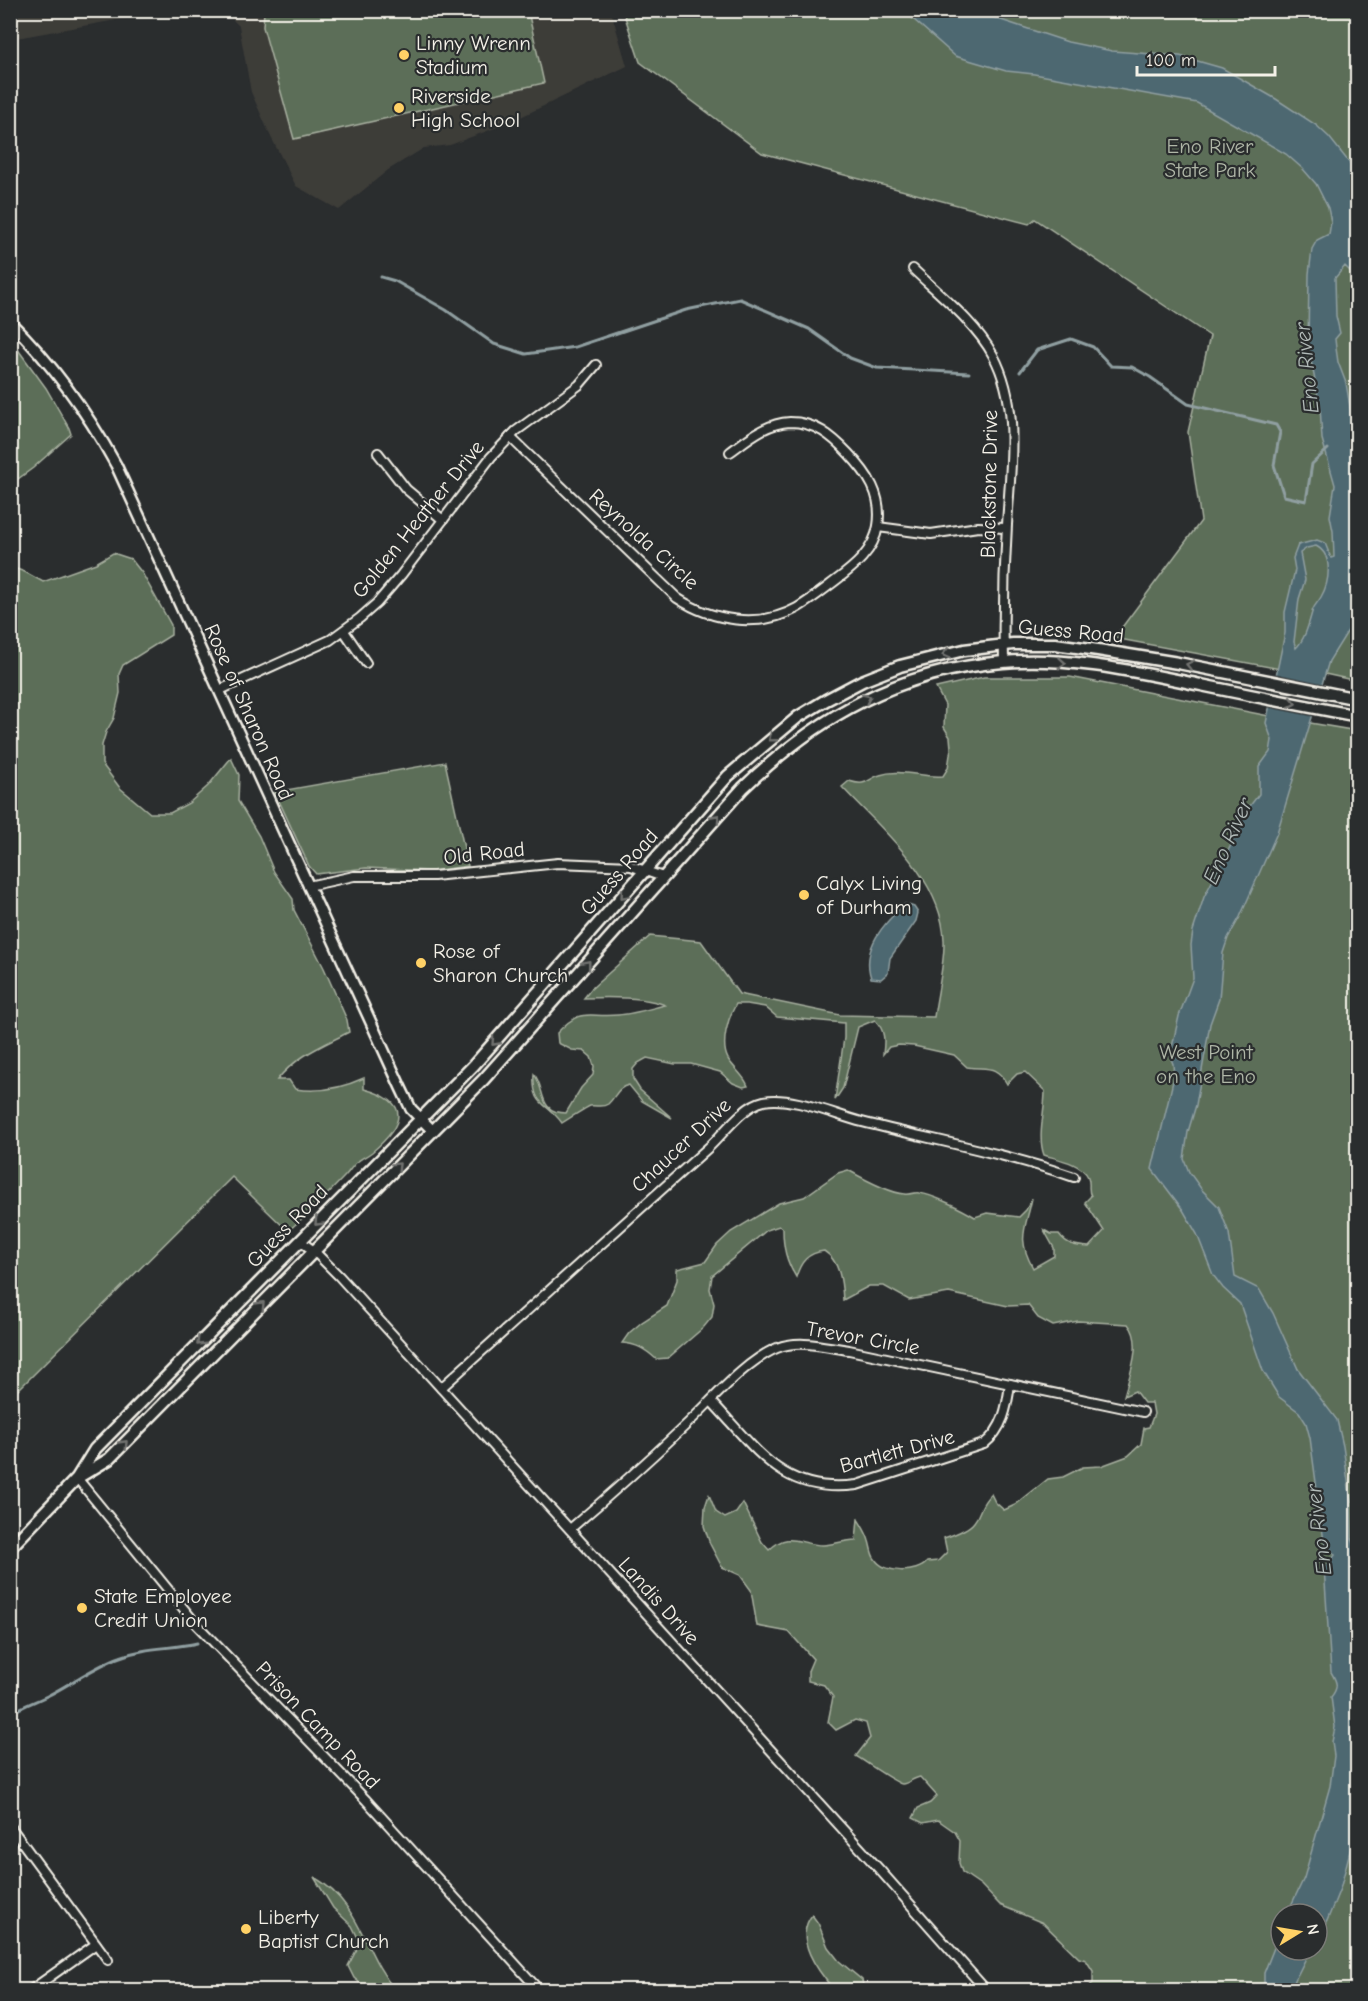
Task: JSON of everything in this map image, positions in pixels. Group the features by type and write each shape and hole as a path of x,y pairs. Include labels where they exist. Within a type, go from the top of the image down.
{"main road":[{"name":"Guess Road","path":"10,1548 77,1478 95,1449 506,1030 729,776 798,717 862,681 900,666 964,650 1003,645 1055,644 1098,650 1178,663 1358,699"},
{"name":"Guess Road","path":"77,1478 109,1459 494,1068 743,788 772,760 813,729 849,707 876,693 954,670 1004,662 1053,662 1124,670 1358,716"}],"street":[{"name":"Blackstone Drive","path":"913,269 972,327 993,353 1000,368 1011,415 1004,662"},
{"name":"Rose of Sharon Road","path":"10,322 62,380 105,444 411,1109 432,1130"},
{"name":"Golden Heather Drive","path":"220,690 319,645 344,630 377,603 491,457 525,424 579,385 596,364"},
{"name":"Reynolda Circle","path":"510,437 676,598 716,616 730,620 759,619 797,608 855,566 870,549 878,527 878,500 870,478 835,440 818,428 801,423 780,423 765,428 730,452"},
{"path":"378,453 406,489 443,520"},
{"path":"878,527 931,534 978,527 1006,528"},
{"path":"344,630 366,663"},
{"name":"Old Road","path":"308,886 354,876 434,876 558,862 631,866 663,877"},
{"name":"Chaucer Drive","path":"441,1388 709,1147 743,1112 758,1102 777,1100 802,1104 864,1122 1033,1162 1074,1177"},
{"name":"Landis Drive","path":"300,1241 314,1251 441,1388 879,1869 986,1990"},
{"name":"Trevor Circle","path":"570,1529 643,1466 736,1377 771,1351 790,1344 804,1343 849,1350 1143,1412"},
{"name":"Bartlett Drive","path":"711,1401 775,1468 811,1484 842,1486 856,1485 984,1444 998,1430 1002,1421 1010,1384"},
{"name":"Prison Camp Road","path":"77,1478 197,1625 366,1800 539,1990"},
{"path":"10,1826 108,1960"},
{"path":"31,1990 96,1944"}],"shaded area":[{"path":"11,10 166,10 166,11 11,39"},
{"name":"Riverside High School","path":"224,11 611,11 627,66 508,123 450,145 424,148 388,170 339,210 296,186 251,92 239,26"}],"green space":[{"name":"Linny Wrenn Stadium","path":"264,11 528,11 544,83 294,139 263,27"},
{"name":"Eno River State Park","path":"623,11 1357,11 1357,681 1114,638 1201,521 1188,432 1210,336 1035,219 1029,224 762,153 640,62"},
{"path":"11,340 46,388 71,434 11,484"},
{"path":"113,553 131,559 142,573 171,625 171,635 123,665 119,674 120,693 114,718 102,745 102,764 120,788 150,813 170,813 189,803 208,786 231,758 239,775 238,801 259,836 274,872 293,899 294,910 324,968 347,1020 349,1032 292,1064 277,1080 289,1080 295,1089 322,1090 364,1078 364,1089 390,1101 398,1115 391,1133 383,1142 360,1159 288,1231 232,1177 11,1397 11,567 43,582 96,563"},
{"name":"West Point on the Eno","path":"984,677 1070,677 1357,731 1357,1990 1085,1990 1093,1983 1093,1971 1086,1960 1079,1958 1043,1923 1000,1905 981,1885 962,1872 959,1863 960,1841 955,1832 938,1820 923,1823 913,1818 918,1808 930,1803 937,1796 920,1777 902,1784 856,1756 870,1738 866,1723 855,1720 836,1730 828,1722 833,1697 824,1685 808,1681 808,1671 813,1659 789,1632 757,1626 751,1590 740,1575 722,1567 710,1544 704,1526 705,1507 709,1495 716,1512 725,1518 736,1513 743,1503 762,1542 769,1550 776,1544 789,1540 823,1545 856,1540 858,1519 879,1564 901,1571 916,1569 927,1562 938,1561 947,1552 944,1538 971,1525 991,1494 995,1502 1004,1510 1015,1505 1048,1479 1063,1477 1083,1467 1101,1466 1128,1456 1141,1444 1144,1428 1149,1427 1154,1414 1152,1403 1144,1403 1135,1391 1124,1396 1135,1349 1133,1331 1128,1324 1078,1321 1053,1326 1038,1318 1028,1305 1008,1306 949,1293 909,1300 884,1286 869,1286 843,1300 837,1266 824,1251 806,1259 800,1266 796,1277 786,1254 783,1229 779,1226 767,1230 712,1276 710,1289 714,1304 712,1317 703,1328 668,1358 656,1359 640,1348 622,1343 629,1333 642,1322 667,1306 677,1280 677,1269 705,1262 717,1245 731,1232 779,1203 804,1197 838,1173 848,1170 892,1191 932,1196 975,1217 987,1213 1019,1217 1026,1210 1032,1198 1024,1240 1033,1268 1054,1256 1054,1248 1044,1230 1051,1234 1059,1234 1065,1241 1072,1244 1089,1247 1104,1231 1085,1202 1091,1196 1089,1180 1085,1172 1069,1162 1044,1155 1041,1132 1045,1091 1025,1072 1017,1074 1007,1084 999,1073 986,1068 967,1067 954,1055 899,1045 889,1047 883,1054 883,1036 875,1020 858,1027 843,1088 835,1100 844,1023 777,1017 765,1007 736,1004 726,1031 726,1053 748,1086 743,1087 733,1083 720,1072 691,1064 675,1064 647,1058 633,1069 633,1079 640,1090 672,1118 642,1101 629,1085 619,1090 608,1104 590,1106 562,1123 535,1093 534,1074 550,1109 566,1113 581,1088 593,1075 594,1066 591,1057 584,1051 572,1050 558,1043 557,1033 573,1019 585,1015 629,1014 665,1005 614,997 584,998 650,936 701,941 739,994 840,1015 934,1017 944,940 941,917 933,896 907,856 842,787 849,781 863,783 895,772 943,776 948,768 951,748 950,737 944,727 945,705 936,688"},
{"path":"445,762 468,866 431,871 366,868 316,874 309,866 275,792"},
{"path":"314,1877 330,1888 342,1901 395,1990 369,1990 354,1978 348,1966 359,1945 358,1938 352,1926 333,1908"},
{"path":"812,1915 828,1947 839,1961 862,1980 864,1990 834,1990 821,1974 806,1944 807,1924"}],"water":[{"path":"904,11 978,11 1068,42 1112,51 1180,56 1222,68 1316,125 1329,137 1356,171 1357,273 1353,274 1345,266 1335,278 1336,316 1340,333 1335,339 1338,362 1346,383 1357,447 1357,616 1329,661 1277,833 1223,953 1219,999 1210,1024 1184,1159 1189,1172 1202,1190 1219,1207 1229,1233 1235,1277 1259,1289 1273,1313 1298,1369 1337,1420 1343,1446 1351,1502 1352,1538 1358,1556 1357,1824 1341,1886 1329,1916 1329,1902 1293,1902 1304,1878 1330,1786 1334,1756 1332,1742 1335,1727 1331,1697 1336,1684 1331,1672 1324,1567 1335,1555 1324,1542 1310,1438 1306,1423 1299,1412 1279,1397 1263,1371 1240,1304 1213,1275 1197,1234 1183,1210 1152,1169 1174,1077 1170,1056 1179,1016 1193,978 1191,945 1193,931 1204,897 1231,845 1240,819 1259,794 1259,767 1270,752 1272,740 1266,723 1285,633 1285,612 1295,570 1293,558 1298,545 1317,540 1325,543 1331,558 1334,557 1330,516 1335,485 1322,439 1320,406 1308,345 1309,274 1312,249 1317,240 1329,234 1331,222 1328,208 1316,184 1303,169 1286,154 1197,103 1006,71 955,56","holes":["1316,546 1326,556 1328,562 1326,584 1313,609 1305,635 1296,648 1294,642 1299,599 1305,580 1300,553"]},
{"path":"905,904 914,907 918,913 916,921 890,958 888,973 881,979 871,978 869,956 876,937 889,919"},
{"path":"1269,1960 1304,1962 1292,1990 1264,1990 1264,1973"}],"pier":[{"path":"1273,673 1326,684 1316,717 1266,707"}],"waterway":[{"path":"381,277 395,281 446,310 494,344 526,354 575,347 686,310 740,299 809,329 850,358 877,368 969,373"},
{"path":"1020,372 1037,350 1071,339 1093,347 1111,366 1132,367 1188,404 1276,425 1280,432 1274,465 1284,496 1306,501 1312,464 1328,449"},
{"path":"10,1715 120,1657 139,1651 197,1643"}],"place":[{"name":"Linny Wrenn Stadium","path":"404,55"},
{"name":"Riverside High School","path":"399,108"},
{"name":"Calyx Living of Durham","path":"804,895"},
{"name":"Rose of Sharon Church","path":"421,963"},
{"name":"State Employee Credit Union","path":"82,1608"},
{"name":"Liberty Baptist Church","path":"246,1929"}],"water label":[{"name":"Eno River","path":"1307,368"},
{"name":"Eno River","path":"1228,841"},
{"name":"Eno River","path":"1319,1530"}]}
